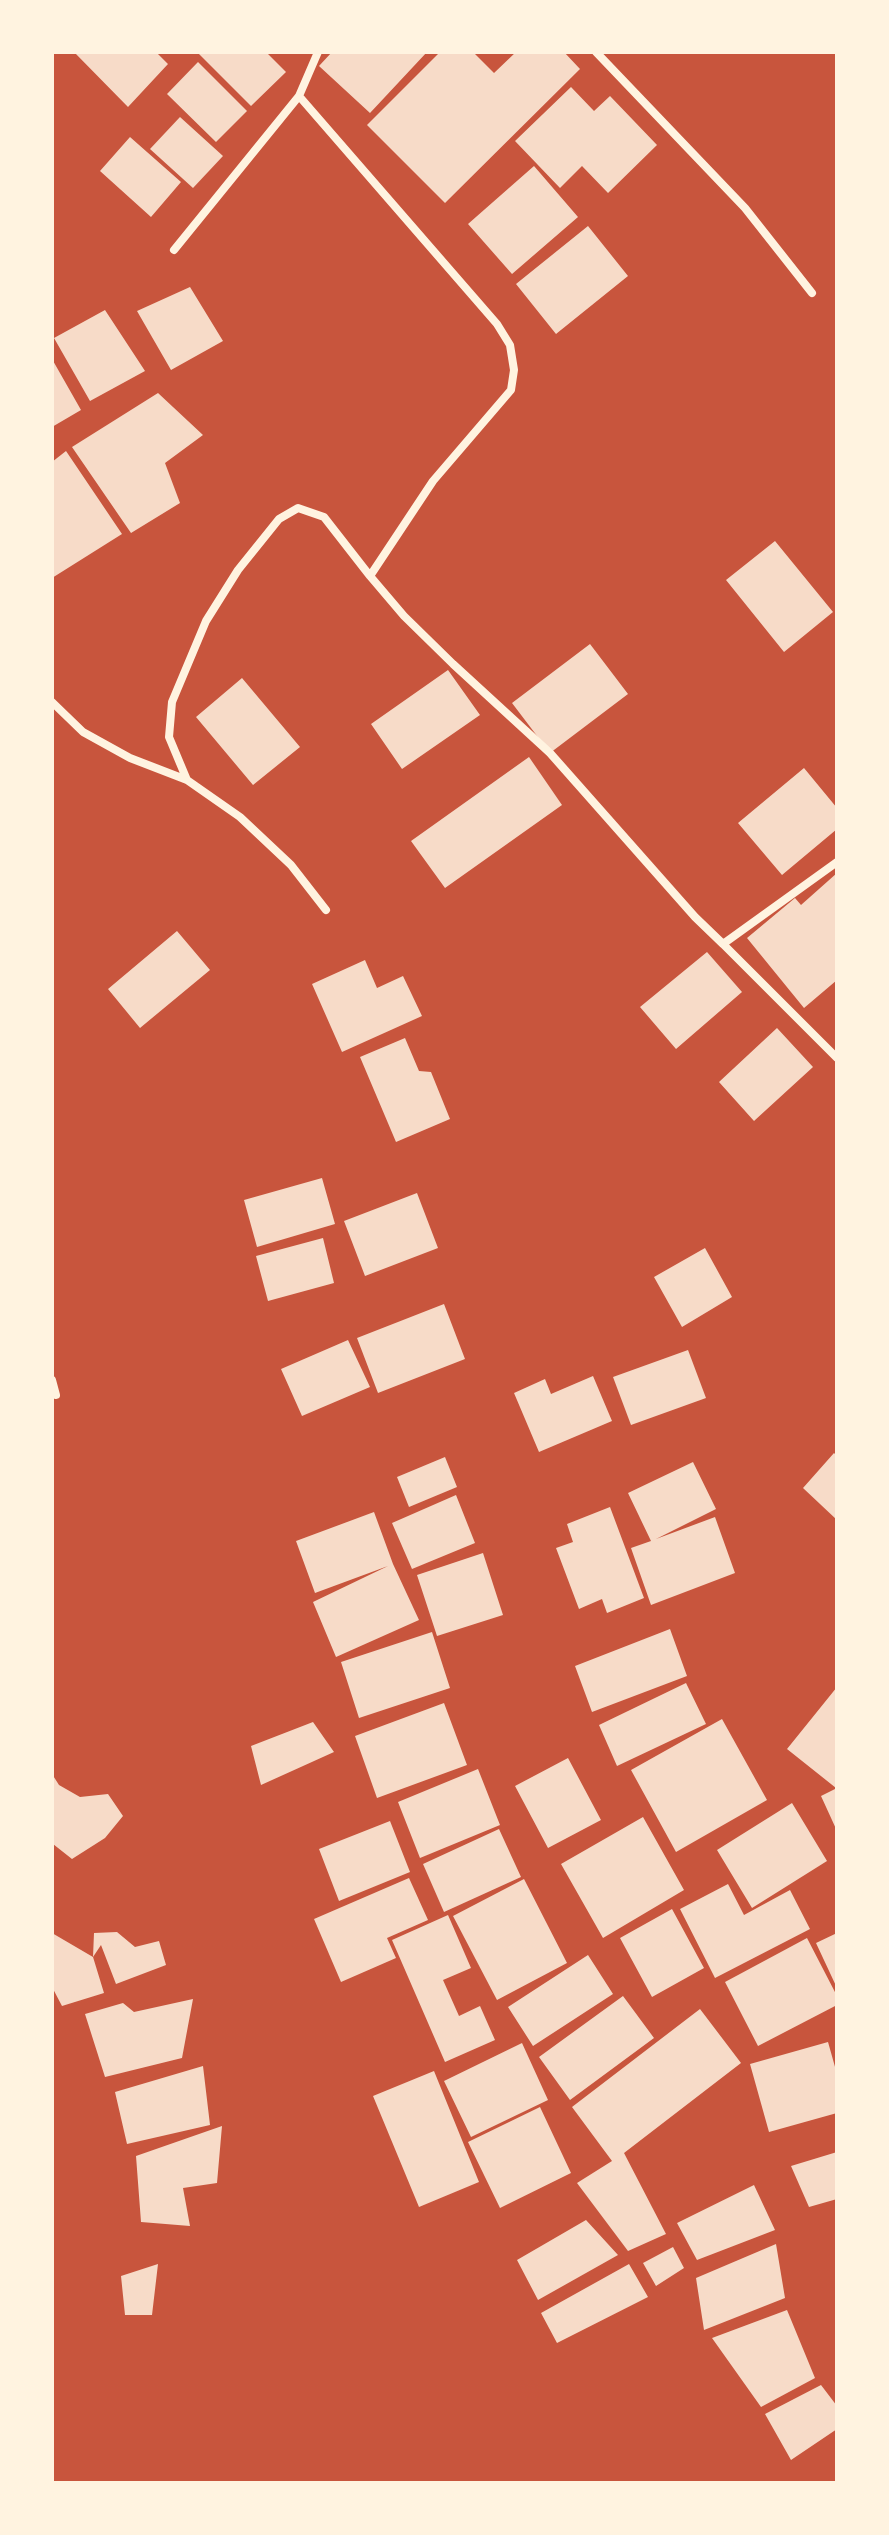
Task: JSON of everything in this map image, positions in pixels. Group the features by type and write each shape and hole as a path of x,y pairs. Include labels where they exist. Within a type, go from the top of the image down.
{"street":[{"path":"596,52 745,208 812,293"},
{"path":"174,250 299,96 314,54"},
{"path":"299,96 497,324 510,345 514,370 511,390 433,481 370,576"},
{"path":"187,780 169,737 172,702 206,621 238,570 279,519 298,508 324,517 404,616 550,753 695,917 837,1058"},
{"path":"52,702 83,732 130,758 187,780 240,817 291,865 326,910"},
{"path":"723,944 837,862"},
{"path":"52,1380 56,1395"}],"building":[{"path":"74,52 156,52 168,64 128,107"},
{"path":"197,52 266,52 286,72 251,106"},
{"path":"332,52 427,52 370,113 319,66"},
{"path":"440,52 473,52 494,73 516,52 564,52 580,69 445,203 367,125"},
{"path":"198,62 247,111 216,142 167,94"},
{"path":"571,87 594,111 610,96 657,145 608,193 582,166 560,188 515,141"},
{"path":"180,117 223,156 193,188 150,149"},
{"path":"130,137 181,182 151,217 100,171"},
{"path":"534,166 578,217 512,274 468,224"},
{"path":"588,226 628,276 556,334 516,284"},
{"path":"190,287 223,341 171,370 137,311"},
{"path":"105,310 145,371 90,401 54,338"},
{"path":"52,359 81,410 52,427"},
{"path":"158,393 203,435 165,463 180,503 131,533 72,447"},
{"path":"66,451 122,534 52,578 52,462"},
{"path":"775,541 833,612 784,652 726,580"},
{"path":"590,644 628,694 550,753 512,703"},
{"path":"448,670 480,715 402,769 371,724"},
{"path":"242,678 300,747 253,785 196,717"},
{"path":"529,757 562,805 445,888 411,841"},
{"path":"804,768 837,808 837,829 782,875 738,823"},
{"path":"837,873 837,980 804,1008 747,938 795,898 801,905"},
{"path":"177,931 210,970 140,1028 108,989"},
{"path":"707,952 742,992 676,1049 640,1007"},
{"path":"365,960 377,988 403,976 422,1016 342,1052 312,984"},
{"path":"777,1028 813,1067 754,1121 719,1082"},
{"path":"405,1038 419,1071 431,1072 450,1119 396,1142 360,1057"},
{"path":"322,1178 335,1224 257,1247 244,1200"},
{"path":"417,1193 438,1248 365,1276 344,1221"},
{"path":"323,1238 334,1283 268,1301 256,1256"},
{"path":"705,1248 732,1297 682,1327 654,1277"},
{"path":"444,1304 465,1359 378,1393 357,1338"},
{"path":"348,1340 370,1387 302,1416 281,1369"},
{"path":"688,1350 706,1398 631,1425 613,1377"},
{"path":"593,1376 612,1421 539,1452 514,1393 545,1379 551,1394"},
{"path":"834,1453 837,1456 837,1520 803,1488"},
{"path":"445,1457 457,1487 409,1507 397,1477"},
{"path":"693,1462 716,1509 656,1539 715,1517 735,1573 651,1605 631,1548 651,1541 628,1493"},
{"path":"456,1495 475,1543 412,1569 392,1523"},
{"path":"610,1507 644,1598 607,1613 602,1599 579,1609 556,1548 573,1542 567,1524"},
{"path":"374,1512 393,1564 419,1620 336,1657 313,1602 388,1566 315,1593 296,1541"},
{"path":"483,1553 503,1615 437,1636 417,1575"},
{"path":"670,1629 687,1676 592,1712 575,1666"},
{"path":"432,1632 450,1688 359,1718 341,1662"},
{"path":"686,1683 706,1724 617,1766 599,1725"},
{"path":"837,1687 837,1786 836,1788 787,1749"},
{"path":"444,1703 467,1765 377,1798 355,1736"},
{"path":"722,1719 767,1800 676,1852 631,1770"},
{"path":"313,1722 334,1752 261,1785 251,1746"},
{"path":"568,1758 601,1820 548,1848 515,1786"},
{"path":"478,1769 500,1825 420,1858 398,1802"},
{"path":"52,1774 59,1785 80,1797 108,1794 123,1816 105,1838 72,1859 53,1844"},
{"path":"837,1788 837,1831 821,1796"},
{"path":"792,1803 827,1861 752,1908 717,1850"},
{"path":"643,1817 684,1890 603,1938 561,1864"},
{"path":"390,1821 410,1872 339,1901 319,1849"},
{"path":"499,1829 521,1877 444,1912 423,1864"},
{"path":"409,1878 428,1920 387,1938 396,1958 341,1982 314,1919"},
{"path":"524,1879 567,1963 497,2000 453,1916"},
{"path":"728,1884 744,1915 790,1890 810,1929 715,1978 680,1909"},
{"path":"672,1909 704,1968 652,1997 620,1938"},
{"path":"448,1915 471,1968 443,1980 459,2016 480,2006 495,2040 445,2062 392,1940"},
{"path":"117,1932 135,1947 159,1941 166,1965 116,1984 101,1945 93,1957 94,1933"},
{"path":"52,1933 93,1957 104,1993 62,2006 52,1987"},
{"path":"837,1933 837,1988 816,1943"},
{"path":"807,1938 837,1996 837,2005 758,2046 725,1982"},
{"path":"588,1955 613,1994 533,2046 508,2007"},
{"path":"623,1996 654,2038 570,2100 539,2057"},
{"path":"193,1999 182,2058 105,2077 85,2014 123,2003 134,2012"},
{"path":"700,2009 741,2063 624,2153 666,2234 628,2251 577,2183 612,2161 572,2107"},
{"path":"828,2042 837,2074 837,2113 769,2132 750,2064"},
{"path":"522,2043 548,2100 471,2137 444,2081"},
{"path":"203,2066 210,2125 127,2144 115,2092"},
{"path":"434,2071 479,2182 419,2207 373,2096"},
{"path":"540,2107 571,2173 500,2208 468,2142"},
{"path":"222,2126 217,2183 183,2188 190,2226 141,2222 136,2156"},
{"path":"837,2152 837,2199 809,2207 791,2166"},
{"path":"754,2185 775,2230 697,2260 677,2223"},
{"path":"586,2220 618,2255 538,2300 517,2260"},
{"path":"776,2244 785,2298 704,2330 696,2278"},
{"path":"673,2247 684,2268 656,2286 643,2263"},
{"path":"158,2264 152,2315 125,2315 121,2276"},
{"path":"629,2264 648,2297 557,2343 541,2313"},
{"path":"787,2310 815,2378 761,2407 712,2338"},
{"path":"821,2385 837,2406 837,2429 791,2460 765,2414"}]}
